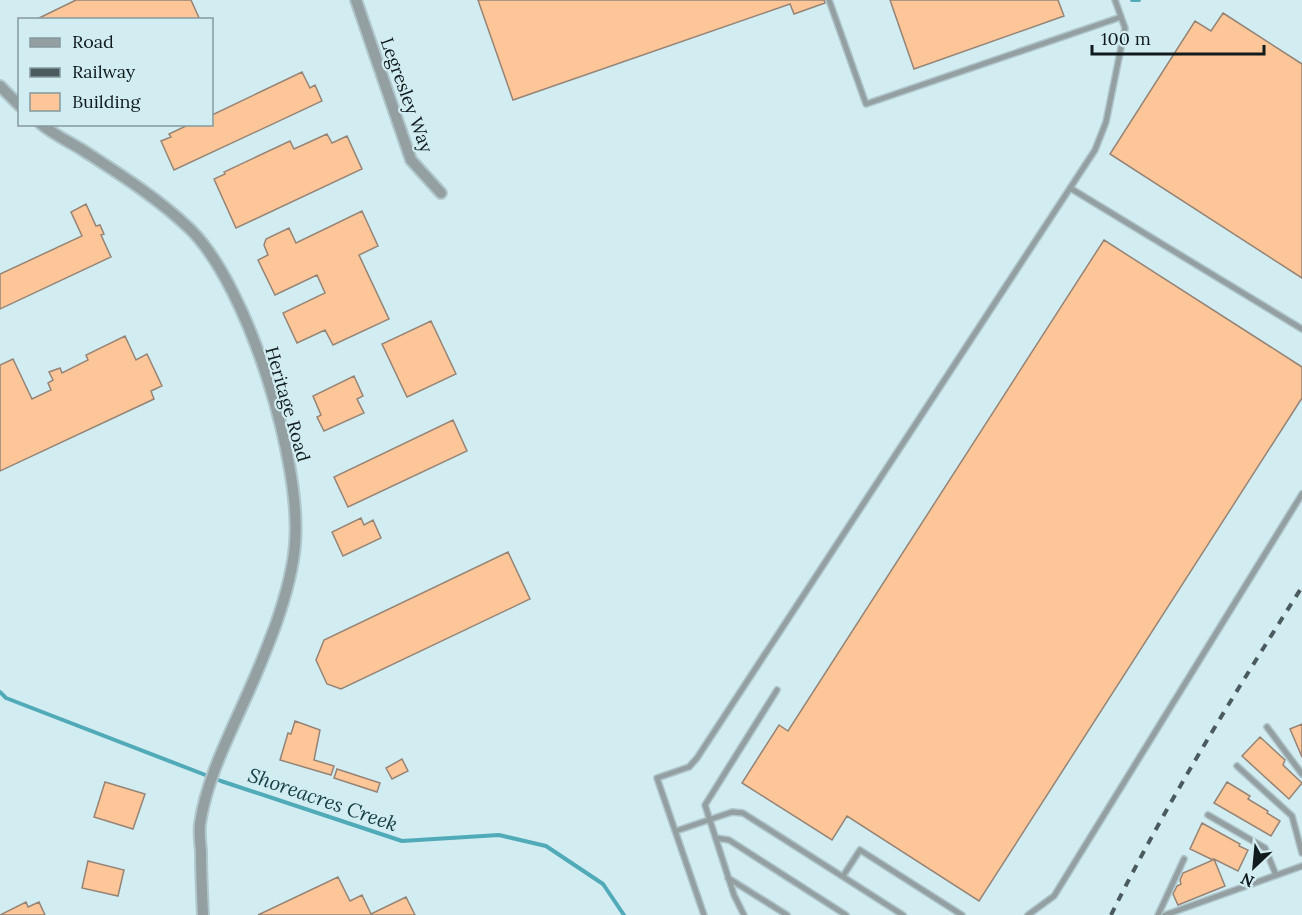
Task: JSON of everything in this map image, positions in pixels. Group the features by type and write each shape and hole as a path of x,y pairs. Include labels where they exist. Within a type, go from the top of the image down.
{"street":[{"name":"Legresley Way","path":"356,0 411,160 441,193"},
{"path":"0,86 18,104"},
{"name":"Heritage Road","path":"44,126 159,201 192,231 212,258 237,298 278,415 290,462 295,543 290,576 277,621 227,738 206,796 200,826 203,915"}],"lane":[{"path":"829,0 866,104 1121,17"},
{"path":"704,915 657,778 689,767 697,758 1095,150 1106,122 1125,28 1115,0"},
{"path":"1070,188 1302,329"},
{"path":"1028,915 1054,896 1302,494"},
{"path":"744,915 734,895 705,805 777,690"},
{"path":"1267,727 1302,774"},
{"path":"1237,766 1292,816 1302,852"},
{"path":"676,831 732,812 743,813 903,915"},
{"path":"1208,815 1265,848 1276,875"},
{"path":"716,838 729,840 846,915"},
{"path":"843,876 860,850 962,915"},
{"path":"1158,915 1184,859"},
{"path":"1165,915 1302,866"},
{"path":"728,878 787,915"}],"building":[{"path":"76,0 191,0 199,18 39,18"},
{"path":"478,0 824,0 825,3 794,14 790,4 513,100"},
{"path":"890,0 1058,0 1064,16 914,69"},
{"path":"1223,13 1302,64 1302,278 1110,154 1195,21 1211,31"},
{"path":"302,72 310,88 315,85 322,101 174,170 161,141 171,137 169,134 186,126 213,126 213,115"},
{"path":"327,134 332,143 347,136 362,169 236,228 214,179 290,141 294,149"},
{"path":"86,204 96,226 100,225 104,234 101,235 111,257 0,309 0,274 82,236 71,212"},
{"path":"362,211 378,246 359,255 389,319 333,345 325,330 297,343 283,313 325,293 317,275 275,295 258,260 268,255 264,245 266,239 289,228 296,243"},
{"path":"1104,240 1302,367 1302,398 979,901 847,816 832,840 742,783 779,725 788,731"},
{"path":"431,321 456,374 407,397 382,344"},
{"path":"125,336 136,360 147,354 162,386 151,391 154,399 0,471 0,365 13,359 32,399 51,390 48,383 53,380 49,372 60,368 62,373 88,360 86,355"},
{"path":"354,376 363,396 357,399 364,413 324,431 317,417 321,415 313,396"},
{"path":"453,420 467,451 348,507 334,477"},
{"path":"361,518 364,525 373,520 381,538 343,556 332,532"},
{"path":"508,552 530,599 341,689 327,684 316,660 324,640"},
{"path":"295,721 320,730 314,760 334,766 331,775 280,760 288,733 291,734"},
{"path":"1302,724 1302,757 1290,729"},
{"path":"1260,737 1285,760 1283,765 1302,783 1289,799 1242,756"},
{"path":"402,759 408,771 392,779 386,768"},
{"path":"337,769 380,783 377,792 334,778"},
{"path":"105,782 145,794 133,829 94,817"},
{"path":"1227,782 1250,796 1248,799 1280,821 1271,836 1214,803"},
{"path":"1202,823 1248,850 1238,871 1214,859 1225,886 1178,905 1173,894 1177,886 1181,884 1183,873 1213,860 1190,849"},
{"path":"88,861 124,870 118,896 82,888"},
{"path":"338,877 350,901 362,895 371,914 406,897 415,915 258,915"},
{"path":"26,902 28,907 39,902 45,915 0,915"}],"waterway":[{"path":"1132,0 1139,0"},
{"name":"Shoreacres Creek","path":"0,692 6,698 221,781 402,841 499,835 546,846 603,884 624,915"}],"railway":[{"path":"1111,915 1202,749 1302,587"}]}
